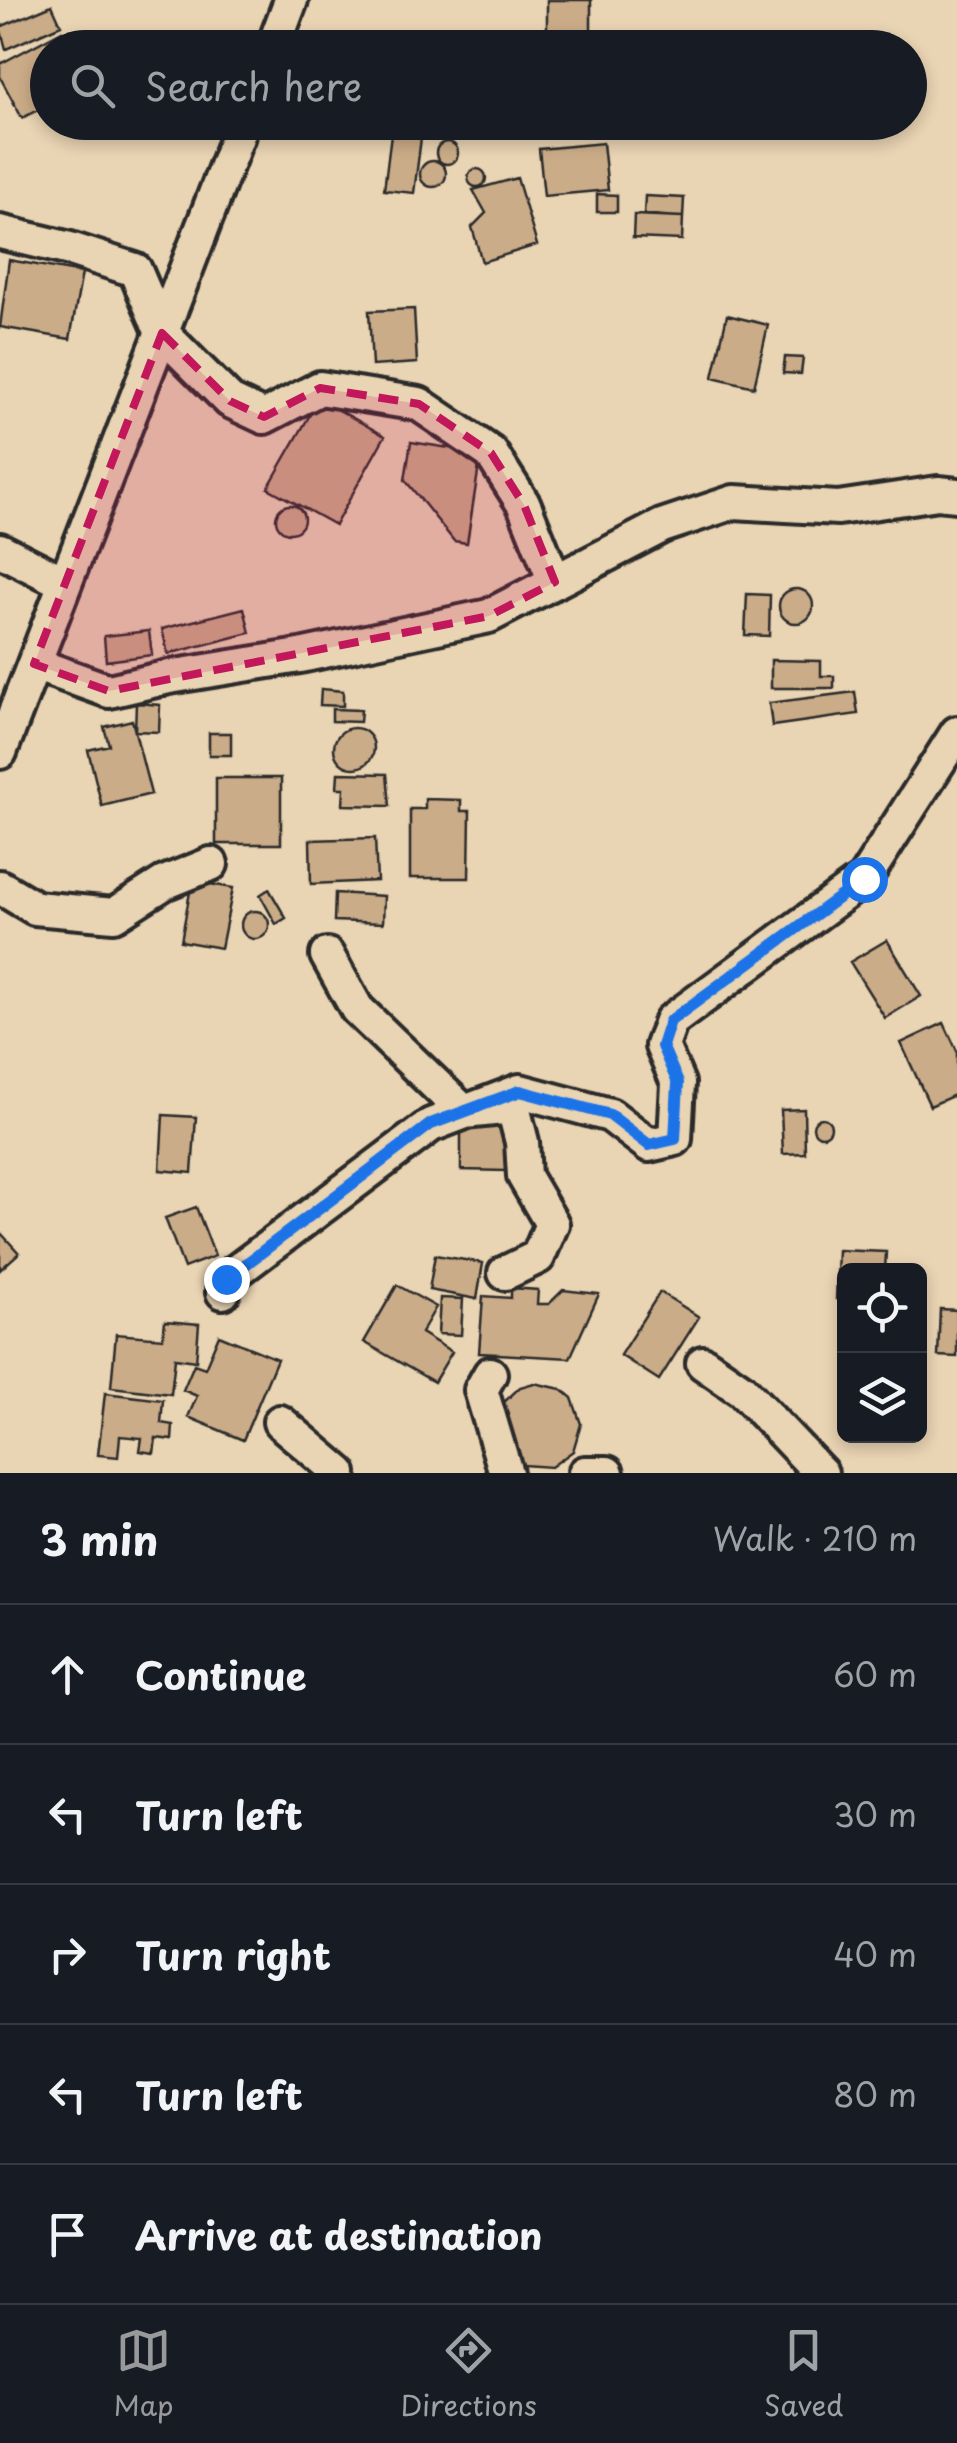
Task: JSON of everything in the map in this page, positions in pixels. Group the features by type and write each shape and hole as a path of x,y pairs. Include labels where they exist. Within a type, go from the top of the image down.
{"street":[{"path":"279,30 291,0"},
{"path":"0,752 237,140"},
{"path":"0,232 135,270 162,334 230,401 264,417 320,388 419,404 491,452 524,505 555,582"},
{"path":"34,664 108,691 169,676 300,656 489,616 662,526 734,502 838,508 938,493 957,495"},
{"path":"0,550 65,583"},
{"path":"223,1292 226,1279 431,1124 520,1091 610,1115 649,1145 675,1139 678,1083 662,1046 670,1021 864,879 957,733"},
{"path":"0,887 35,908 114,914 164,883 211,864"},
{"path":"327,955 357,1009 464,1112 513,1108 522,1142 524,1176 552,1224 538,1257 504,1273"},
{"path":"704,1363 742,1390 821,1473"},
{"path":"490,1374 481,1390 506,1473"},
{"path":"280,1422 340,1473"},
{"path":"585,1473 607,1473"}],"highlighted area":[{"path":"162,333 230,401 264,417 320,388 419,404 491,453 524,505 555,582 489,616 109,691 34,664"}],"building":[{"path":"547,0 591,0 591,30 547,30"},
{"path":"52,5 61,25 50,30 30,30 30,39 6,49 0,27"},
{"path":"30,48 30,114 22,118 0,77 0,64"},
{"path":"390,140 421,140 414,193 384,190"},
{"path":"447,142 458,153 447,164 436,153"},
{"path":"603,143 608,190 544,196 539,149"},
{"path":"433,161 442,165 446,174 442,183 433,187 424,183 420,174 424,165"},
{"path":"477,169 484,171 484,185 477,187 470,185 468,178 470,171"},
{"path":"517,178 537,245 482,262 472,227 486,213 473,190"},
{"path":"597,194 617,195 617,212 597,212"},
{"path":"645,196 684,198 683,217 644,215"},
{"path":"634,215 683,217 682,240 633,238"},
{"path":"9,260 82,273 70,339 0,327"},
{"path":"414,309 417,363 372,366 369,311"},
{"path":"727,315 768,325 754,387 713,377"},
{"path":"785,357 803,358 801,374 783,373"},
{"path":"319,399 385,436 335,525 268,488"},
{"path":"411,442 481,453 467,543 454,541 405,480"},
{"path":"290,505 300,509 304,519 300,529 290,533 280,529 276,519 280,509"},
{"path":"796,589 808,594 813,606 808,618 796,623 784,618 779,606 784,594"},
{"path":"747,594 770,595 769,636 745,635"},
{"path":"244,608 250,633 168,654 162,629"},
{"path":"149,631 152,655 106,661 104,636"},
{"path":"771,660 821,661 821,676 834,676 834,688 771,688"},
{"path":"321,689 343,691 343,706 320,705"},
{"path":"855,692 858,714 772,726 769,703"},
{"path":"136,703 160,705 159,732 135,731"},
{"path":"332,709 361,710 360,722 332,721"},
{"path":"132,720 151,794 102,806 88,750 109,745 104,727"},
{"path":"354,728 368,734 374,748 368,762 354,768 340,762 334,748 340,734"},
{"path":"209,733 231,733 231,755 209,755"},
{"path":"338,773 387,774 390,806 343,805 344,788 337,788"},
{"path":"216,778 281,778 281,844 216,844"},
{"path":"425,799 461,800 461,811 470,811 469,878 410,878 410,809 425,809"},
{"path":"375,838 377,881 311,884 310,840"},
{"path":"192,881 233,888 221,948 181,941"},
{"path":"269,889 286,918 276,924 260,895"},
{"path":"335,893 384,896 383,923 334,921"},
{"path":"255,911 265,915 269,925 265,935 255,939 245,935 241,925 245,915"},
{"path":"887,940 921,996 885,1018 850,962"},
{"path":"944,1023 957,1051 957,1094 930,1106 901,1043"},
{"path":"804,1109 805,1153 783,1154 781,1110"},
{"path":"163,1115 196,1117 192,1173 160,1170"},
{"path":"822,1118 831,1127 822,1136 813,1127"},
{"path":"461,1119 508,1120 507,1171 461,1170"},
{"path":"196,1207 215,1256 184,1268 165,1218"},
{"path":"0,1232 19,1253 0,1270"},
{"path":"838,1250 886,1252 885,1263 837,1263"},
{"path":"435,1255 483,1263 477,1299 429,1290"},
{"path":"397,1285 436,1307 421,1333 452,1352 434,1382 364,1342"},
{"path":"511,1288 538,1290 537,1304 549,1304 563,1290 599,1294 570,1358 479,1353 483,1296 511,1298"},
{"path":"660,1292 699,1317 659,1380 620,1355"},
{"path":"440,1298 463,1299 461,1335 438,1334"},
{"path":"940,1309 957,1310 957,1357 938,1356"},
{"path":"165,1321 199,1324 196,1361 175,1358 171,1394 111,1387 116,1334 163,1338"},
{"path":"219,1335 277,1359 243,1440 188,1417 197,1396 183,1390 194,1364 205,1368"},
{"path":"534,1383 561,1389 572,1398 581,1424 573,1451 551,1467 523,1465 511,1458 500,1406 520,1387"},
{"path":"105,1393 163,1400 161,1423 173,1425 172,1440 156,1438 154,1453 140,1451 142,1438 120,1436 118,1457 98,1455"}],"route":[{"path":"226,1279 431,1124 520,1091 610,1115 649,1145 675,1139 678,1083 662,1046 670,1021 864,879"}]}
